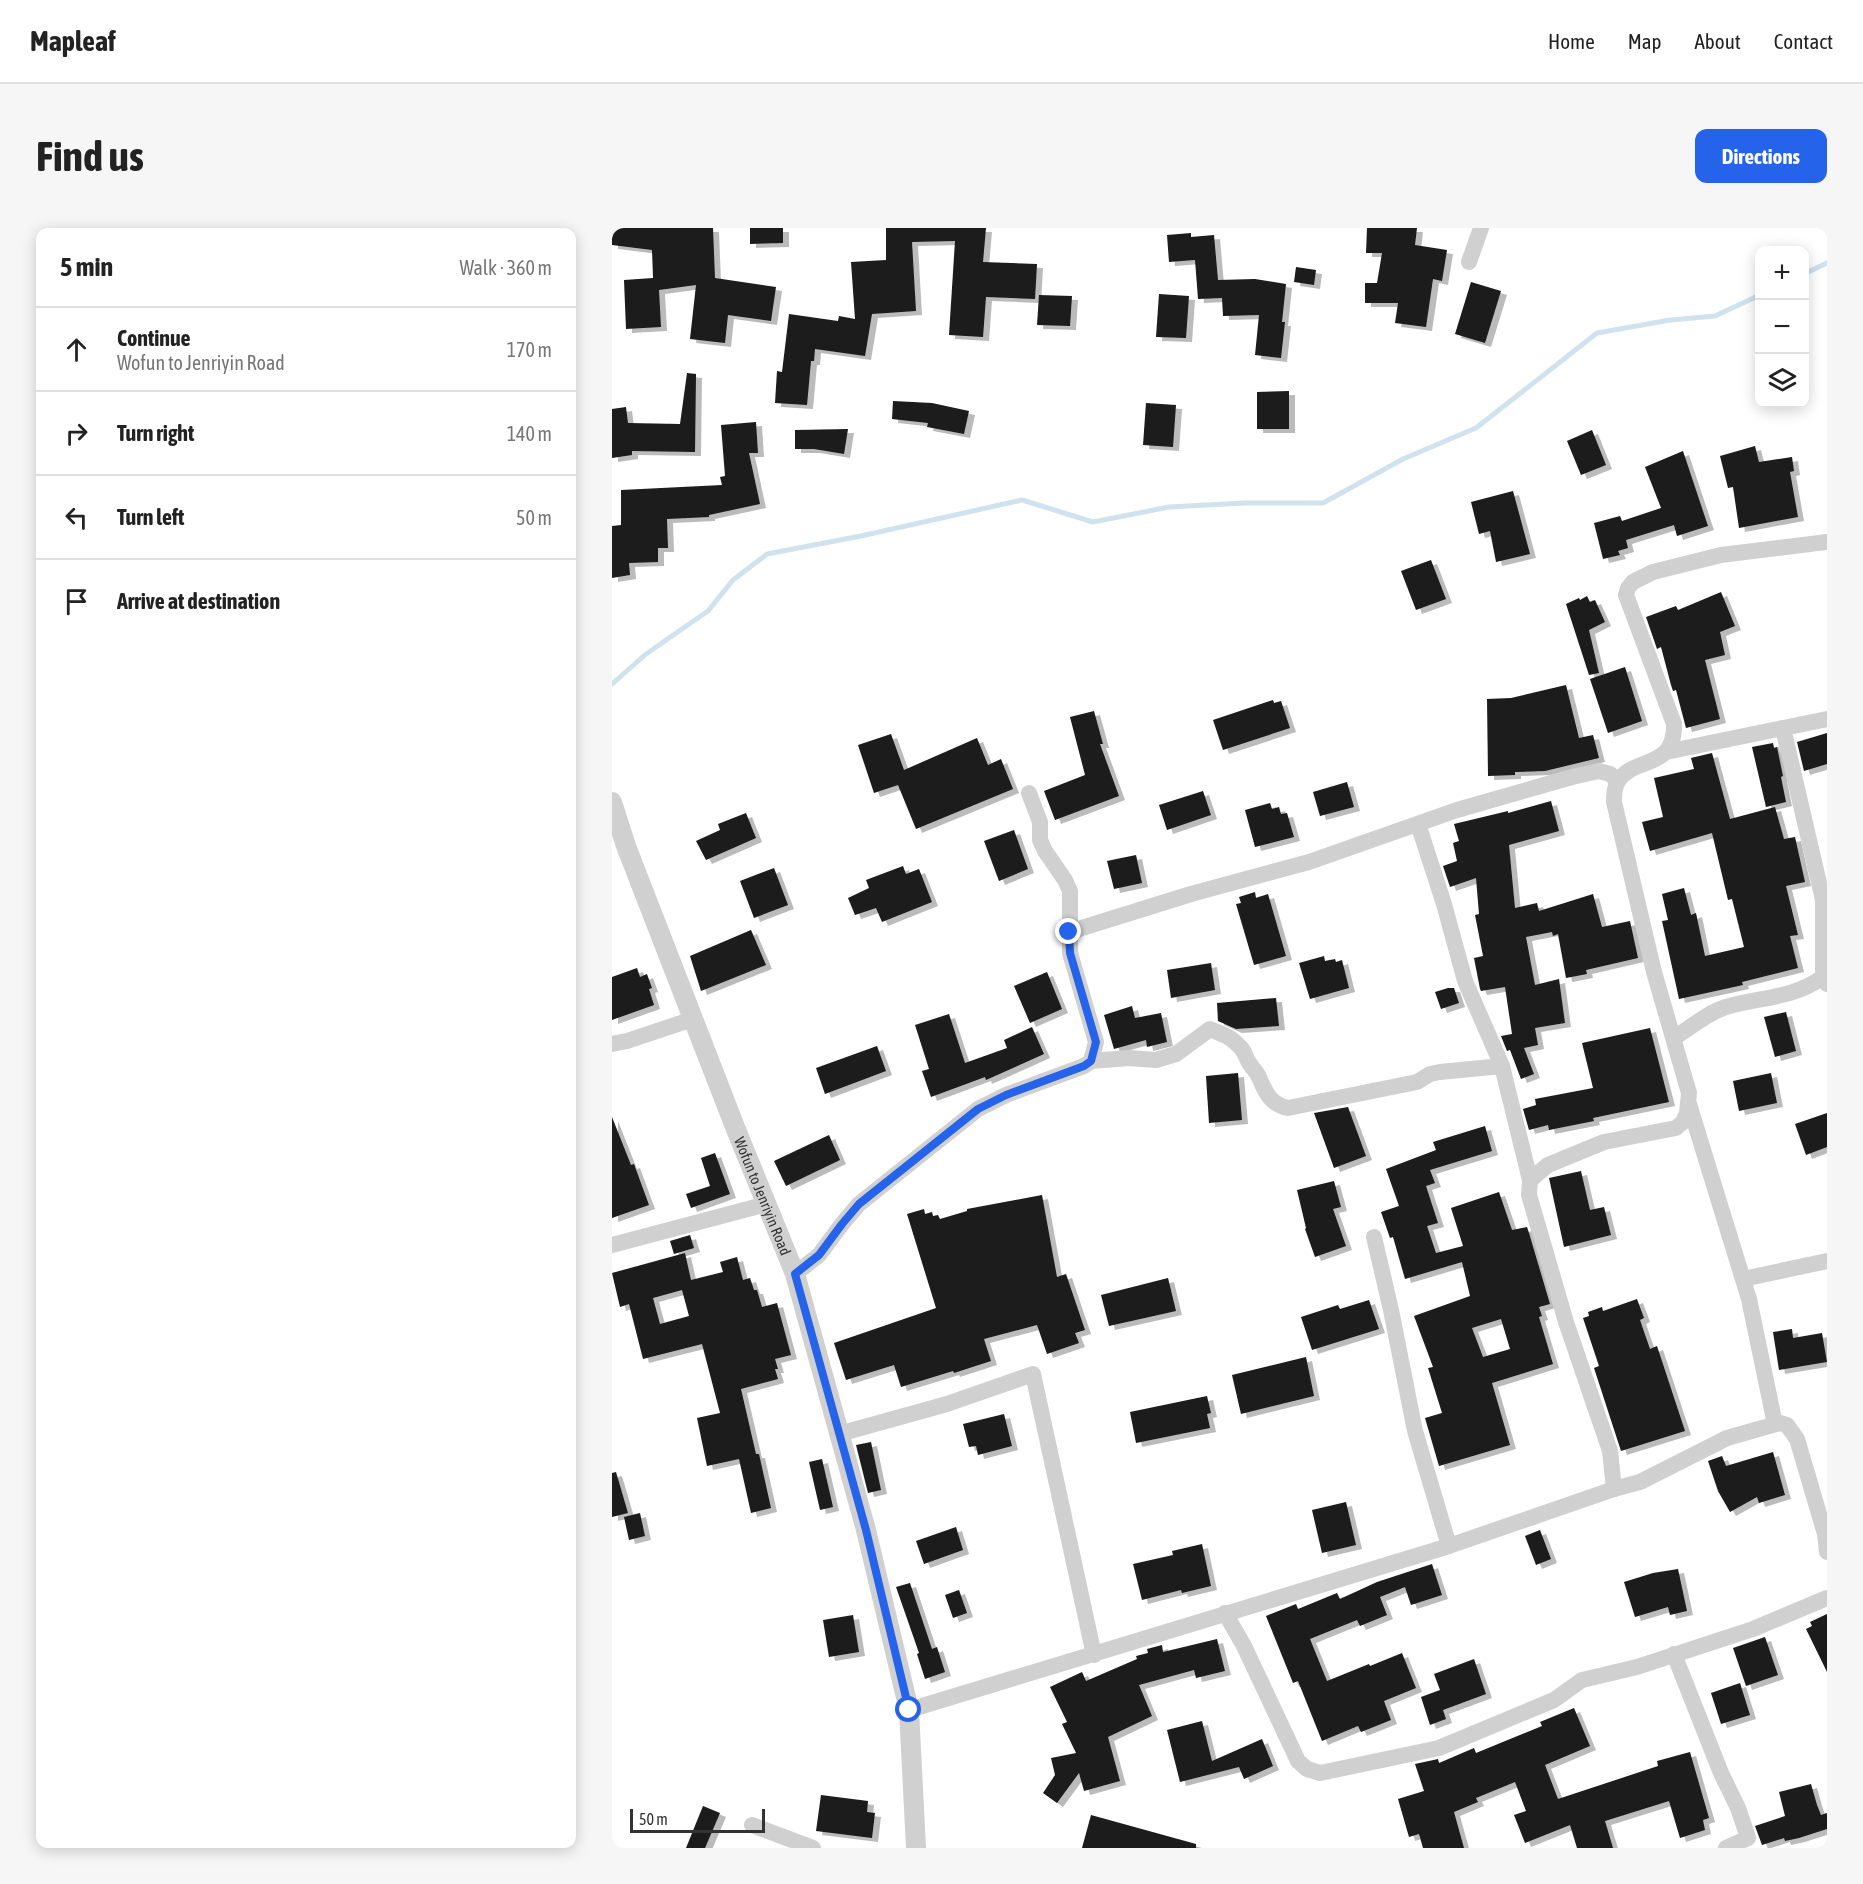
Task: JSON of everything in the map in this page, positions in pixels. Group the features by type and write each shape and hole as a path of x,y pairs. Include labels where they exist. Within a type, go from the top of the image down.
{"street":[{"path":"1469,262 1481,228"},
{"path":"1666,752 1672,746 1674,724 1626,595 1628,588 1633,582 1653,572 1721,555 1827,542"},
{"path":"1775,1424 1749,1299 1689,1104 1689,1092 1654,972 1614,802 1618,781 1626,773 1666,752 1827,719"},
{"path":"1674,1038 1726,1007 1792,994 1825,980 1825,900 1783,728"},
{"path":"1069,932 1191,894 1310,862 1457,810 1599,771 1610,774 1618,781"},
{"path":"1029,793 1040,822 1040,840 1070,891 1070,953 1096,1042 1091,1061"},
{"name":"Wofun to Jenriyin Road","path":"612,802 619,847 693,1018 795,1274 866,1530 909,1710 916,1848"},
{"path":"1418,824 1444,904 1465,981 1502,1066 1530,1180 1529,1195 1566,1322 1610,1451 1614,1489"},
{"path":"612,1044 693,1018"},
{"path":"795,1274 819,1255 859,1204 978,1109 1006,1095 1084,1066 1091,1061 1129,1058 1156,1060 1176,1054 1210,1029 1227,1034 1243,1050 1273,1102 1278,1106 1288,1108 1417,1082 1430,1074 1440,1072 1502,1066"},
{"path":"1530,1180 1548,1165 1604,1142 1676,1128 1683,1122 1689,1104"},
{"path":"612,1245 767,1204"},
{"path":"1374,1237 1391,1310 1414,1431 1449,1546"},
{"path":"1743,1279 1827,1262"},
{"path":"839,1434 947,1404 1033,1374 1094,1655"},
{"path":"909,1710 1449,1546 1640,1482 1726,1438 1780,1423 1787,1425 1797,1438 1826,1534 1827,1552"},
{"path":"1225,1613 1244,1646 1298,1761 1307,1769 1320,1773 1439,1748 1554,1700 1582,1680 1638,1667 1753,1629 1827,1598"},
{"path":"1674,1654 1750,1843 1726,1848"},
{"path":"752,1825 813,1848"}],"building":[{"path":"612,228 713,228 715,278 776,287 771,321 728,315 725,343 690,339 696,285 659,290 661,327 626,329 624,280 653,278 652,250 612,245"},
{"path":"750,228 783,228 783,243 750,244"},
{"path":"886,228 986,228 983,262 1037,264 1035,299 986,297 983,337 949,335 955,241 912,242 916,311 872,314 865,356 815,349 814,361 811,361 807,405 775,403 777,371 782,372 789,314 838,321 839,316 855,319 851,262 886,260"},
{"path":"1367,228 1417,228 1415,245 1447,250 1442,281 1433,279 1426,327 1395,323 1398,303 1365,303 1365,283 1377,283 1382,253 1366,253"},
{"path":"1191,233 1191,237 1214,235 1218,280 1255,279 1286,284 1281,358 1255,355 1259,315 1223,316 1222,298 1198,299 1195,260 1169,262 1167,235"},
{"path":"1296,267 1316,270 1314,285 1294,282"},
{"path":"1471,282 1501,291 1485,343 1455,334"},
{"path":"1159,294 1189,296 1186,338 1156,337"},
{"path":"1039,295 1072,296 1070,326 1037,325"},
{"path":"687,373 696,374 695,452 632,451 632,455 612,458 612,409 626,407 628,423 680,424"},
{"path":"1289,391 1289,429 1257,429 1257,392"},
{"path":"893,401 932,403 969,411 964,434 927,427 928,423 892,419"},
{"path":"1146,403 1176,405 1173,447 1143,445"},
{"path":"756,422 758,453 749,453 760,504 709,515 709,517 667,519 668,548 658,548 658,562 629,563 630,575 612,578 612,526 621,525 621,490 722,485 720,477 725,476 721,425"},
{"path":"848,429 844,454 814,449 795,449 795,430"},
{"path":"1592,430 1606,465 1581,475 1567,441"},
{"path":"1755,446 1759,462 1792,457 1794,471 1790,472 1798,517 1739,528 1733,487 1728,488 1720,456"},
{"path":"1683,451 1708,526 1677,536 1674,525 1626,540 1628,548 1618,551 1620,555 1603,559 1594,523 1620,516 1622,521 1661,508 1645,467"},
{"path":"1513,491 1530,554 1496,562 1490,531 1479,534 1471,502"},
{"path":"1431,560 1446,599 1416,610 1401,571"},
{"path":"1721,592 1735,626 1720,632 1725,655 1705,660 1720,719 1686,728 1661,647 1657,649 1646,617 1676,606 1678,610"},
{"path":"1587,596 1590,602 1595,600 1605,622 1589,630 1599,673 1589,675 1566,604"},
{"path":"1625,667 1642,721 1608,733 1590,679"},
{"path":"1566,685 1579,738 1593,735 1599,758 1545,771 1488,776 1487,699 1511,698"},
{"path":"1273,700 1274,703 1281,701 1290,728 1223,750 1213,720"},
{"path":"1094,711 1103,744 1100,744 1119,796 1055,820 1044,791 1085,775 1070,717"},
{"path":"1827,733 1827,764 1804,771 1797,742"},
{"path":"891,734 904,770 977,738 988,765 1001,759 1013,789 916,829 898,785 874,793 858,745"},
{"path":"1773,743 1774,748 1777,747 1786,802 1766,807 1752,747"},
{"path":"1712,753 1730,819 1775,807 1784,839 1795,837 1805,882 1786,886 1798,935 1790,936 1798,968 1742,982 1743,985 1679,999 1662,921 1668,920 1662,894 1684,888 1691,915 1696,913 1705,956 1744,947 1732,899 1728,900 1712,833 1650,851 1642,822 1663,817 1654,778 1694,769 1691,758"},
{"path":"1347,782 1354,807 1320,816 1313,792"},
{"path":"1203,791 1211,815 1167,830 1159,805"},
{"path":"1551,801 1559,831 1509,845 1515,908 1537,903 1539,911 1593,894 1602,927 1630,921 1638,958 1586,970 1587,974 1566,978 1558,934 1553,936 1552,932 1526,937 1535,985 1559,979 1565,1023 1535,1028 1538,1045 1524,1048 1534,1074 1521,1079 1510,1050 1507,1051 1501,1036 1512,1034 1505,987 1481,991 1480,989 1474,958 1483,956 1475,915 1479,914 1476,878 1450,887 1443,866 1457,861 1453,843 1459,841 1454,824"},
{"path":"1270,803 1272,809 1279,807 1281,814 1287,813 1294,837 1255,847 1245,810"},
{"path":"746,813 756,838 706,860 696,841 720,830 718,824"},
{"path":"1014,830 1028,869 999,881 984,841"},
{"path":"1136,855 1142,883 1114,889 1107,861"},
{"path":"903,866 906,874 919,869 932,902 882,922 876,908 855,915 848,898 869,888 866,880"},
{"path":"774,868 788,905 754,918 740,881"},
{"path":"1255,892 1256,898 1268,894 1286,956 1254,965 1236,904 1241,903 1239,897"},
{"path":"751,930 766,965 701,991 690,956"},
{"path":"1324,956 1325,961 1342,960 1349,988 1310,999 1299,963"},
{"path":"1211,963 1215,990 1171,998 1167,970"},
{"path":"637,968 640,977 647,974 654,1005 612,1020 612,977"},
{"path":"1047,972 1062,1009 1030,1023 1014,986"},
{"path":"1454,988 1459,1003 1441,1009 1435,992"},
{"path":"1276,998 1279,1026 1236,1029 1218,1021 1217,1003"},
{"path":"1132,1006 1135,1018 1161,1013 1167,1042 1147,1047 1146,1040 1114,1049 1104,1015"},
{"path":"1786,1012 1796,1051 1775,1057 1764,1017"},
{"path":"949,1014 965,1063 1007,1048 1004,1040 1032,1027 1044,1054 986,1080 985,1077 931,1097 922,1071 929,1069 915,1025"},
{"path":"1650,1028 1669,1102 1549,1130 1548,1125 1529,1130 1523,1109 1536,1105 1535,1099 1593,1088 1582,1043"},
{"path":"877,1046 886,1071 825,1094 816,1068"},
{"path":"1238,1073 1242,1120 1209,1123 1206,1076"},
{"path":"1771,1073 1777,1103 1739,1111 1733,1081"},
{"path":"1348,1107 1366,1156 1334,1168 1314,1113"},
{"path":"1827,1113 1827,1147 1806,1155 1795,1124"},
{"path":"612,1117 631,1165 634,1164 649,1205 612,1218"},
{"path":"1485,1126 1492,1151 1430,1170 1435,1183 1426,1186 1438,1223 1427,1226 1436,1253 1463,1246 1451,1208 1499,1192 1512,1230 1527,1227 1529,1233 1550,1304 1539,1307 1542,1316 1539,1317 1553,1364 1492,1383 1510,1445 1439,1466 1425,1418 1442,1413 1428,1368 1433,1367 1414,1316 1470,1296 1462,1262 1405,1279 1393,1237 1390,1238 1381,1212 1399,1206 1386,1169 1436,1150 1433,1142","holes":["1501,1319 1510,1349 1483,1357 1472,1328"]},
{"path":"829,1135 840,1160 786,1186 774,1161"},
{"path":"715,1153 730,1194 691,1208 686,1194 710,1186 701,1158"},
{"path":"1581,1171 1590,1210 1604,1207 1611,1235 1564,1247 1549,1178"},
{"path":"1334,1181 1341,1207 1333,1209 1346,1246 1315,1257 1305,1229 1297,1190"},
{"path":"1042,1195 1057,1277 1066,1274 1085,1330 1075,1333 1079,1343 1047,1354 1037,1325 984,1339 991,1361 954,1373 953,1371 901,1387 894,1365 846,1380 834,1343 936,1308 907,1214 924,1209 925,1214 932,1212 933,1216 938,1215 940,1219 967,1211 967,1209"},
{"path":"690,1235 694,1248 674,1254 670,1241"},
{"path":"685,1253 691,1280 723,1272 720,1262 737,1257 743,1280 750,1278 754,1290 757,1290 762,1307 777,1303 791,1355 775,1359 778,1379 741,1389 771,1508 751,1513 739,1459 707,1466 697,1418 720,1413 702,1344 643,1359 629,1304 620,1307 612,1273","holes":["682,1290 689,1316 660,1324 653,1298"]},
{"path":"1168,1278 1176,1311 1109,1326 1101,1295"},
{"path":"1637,1299 1644,1318 1640,1320 1650,1349 1657,1346 1685,1431 1621,1451 1594,1368 1599,1366 1583,1318 1589,1316 1588,1312 1602,1307 1603,1311"},
{"path":"1369,1300 1379,1329 1312,1350 1301,1317 1338,1305 1340,1309"},
{"path":"1792,1329 1793,1338 1822,1333 1827,1362 1779,1370 1773,1332"},
{"path":"1306,1357 1314,1396 1241,1414 1232,1375"},
{"path":"1207,1396 1211,1413 1207,1414 1210,1428 1136,1443 1130,1412"},
{"path":"1004,1414 1012,1446 978,1455 976,1446 969,1447 963,1424"},
{"path":"871,1442 881,1490 868,1493 856,1445"},
{"path":"1773,1452 1785,1495 1759,1503 1757,1497 1730,1512 1718,1491 1708,1461 1722,1456 1726,1466"},
{"path":"822,1459 833,1507 820,1510 809,1462"},
{"path":"616,1472 628,1513 612,1517 612,1473"},
{"path":"1346,1502 1356,1545 1322,1553 1312,1510"},
{"path":"640,1513 645,1536 629,1540 624,1517"},
{"path":"956,1527 963,1550 924,1564 916,1541"},
{"path":"1540,1530 1551,1559 1536,1565 1525,1536"},
{"path":"1202,1544 1211,1586 1182,1593 1181,1590 1142,1600 1133,1564 1173,1555 1172,1551"},
{"path":"1432,1564 1442,1595 1411,1605 1405,1587 1380,1597 1387,1615 1360,1626 1357,1620 1310,1639 1327,1681 1402,1653 1416,1688 1384,1701 1391,1720 1361,1732 1358,1726 1322,1741 1298,1681 1293,1683 1266,1616 1296,1604 1298,1609 1337,1593 1340,1599 1377,1582"},
{"path":"1678,1569 1687,1611 1670,1615 1668,1607 1635,1617 1624,1582 1653,1573"},
{"path":"910,1583 932,1649 937,1647 945,1672 925,1679 917,1654 919,1653 896,1587"},
{"path":"959,1590 967,1613 953,1618 945,1595"},
{"path":"1827,1614 1827,1672 1806,1629 1812,1626 1810,1622"},
{"path":"853,1615 859,1652 829,1657 823,1620"},
{"path":"1765,1637 1778,1675 1746,1686 1733,1648"},
{"path":"1217,1639 1225,1671 1196,1678 1194,1670 1139,1685 1152,1716 1108,1737 1120,1781 1084,1791 1079,1773 1057,1803 1043,1793 1055,1775 1051,1758 1076,1753 1062,1724 1067,1722 1050,1687 1082,1672 1086,1681 1137,1659 1136,1656 1148,1653 1147,1649 1162,1645 1163,1652"},
{"path":"1474,1659 1486,1694 1443,1710 1446,1719 1430,1725 1421,1697 1440,1690 1434,1674"},
{"path":"1740,1683 1750,1715 1721,1724 1711,1693"},
{"path":"1574,1708 1590,1746 1545,1765 1558,1799 1658,1766 1657,1761 1690,1752 1709,1818 1703,1820 1705,1830 1680,1838 1669,1801 1605,1821 1613,1848 1577,1848 1570,1825 1525,1843 1514,1815 1526,1811 1515,1782 1476,1798 1478,1802 1454,1812 1464,1848 1423,1848 1419,1834 1409,1837 1398,1799 1424,1791 1415,1764 1438,1759 1439,1763 1474,1748 1476,1753 1542,1726 1540,1722"},
{"path":"1202,1721 1212,1761 1262,1739 1273,1766 1244,1779 1239,1767 1180,1782 1167,1730"},
{"path":"1811,1784 1821,1815 1827,1813 1827,1829 1799,1838 1785,1841 1784,1838 1762,1845 1755,1826 1785,1816 1779,1792"},
{"path":"821,1795 868,1801 867,1812 875,1813 872,1838 816,1831"},
{"path":"703,1806 720,1813 705,1848 686,1848"},
{"path":"1091,1815 1196,1844 1196,1848 1082,1848"}],"waterway":[{"path":"1809,272 1827,263"},
{"path":"612,684 646,654 708,611 733,580 767,554 861,536 1022,500 1093,522 1169,507 1245,503 1323,503 1403,459 1476,428 1597,333 1670,320 1715,316 1755,297"}],"route":[{"path":"909,1710 866,1530 795,1274 819,1255 859,1204 978,1109 1006,1095 1084,1066 1091,1061 1096,1042 1070,953 1069,932"}]}
